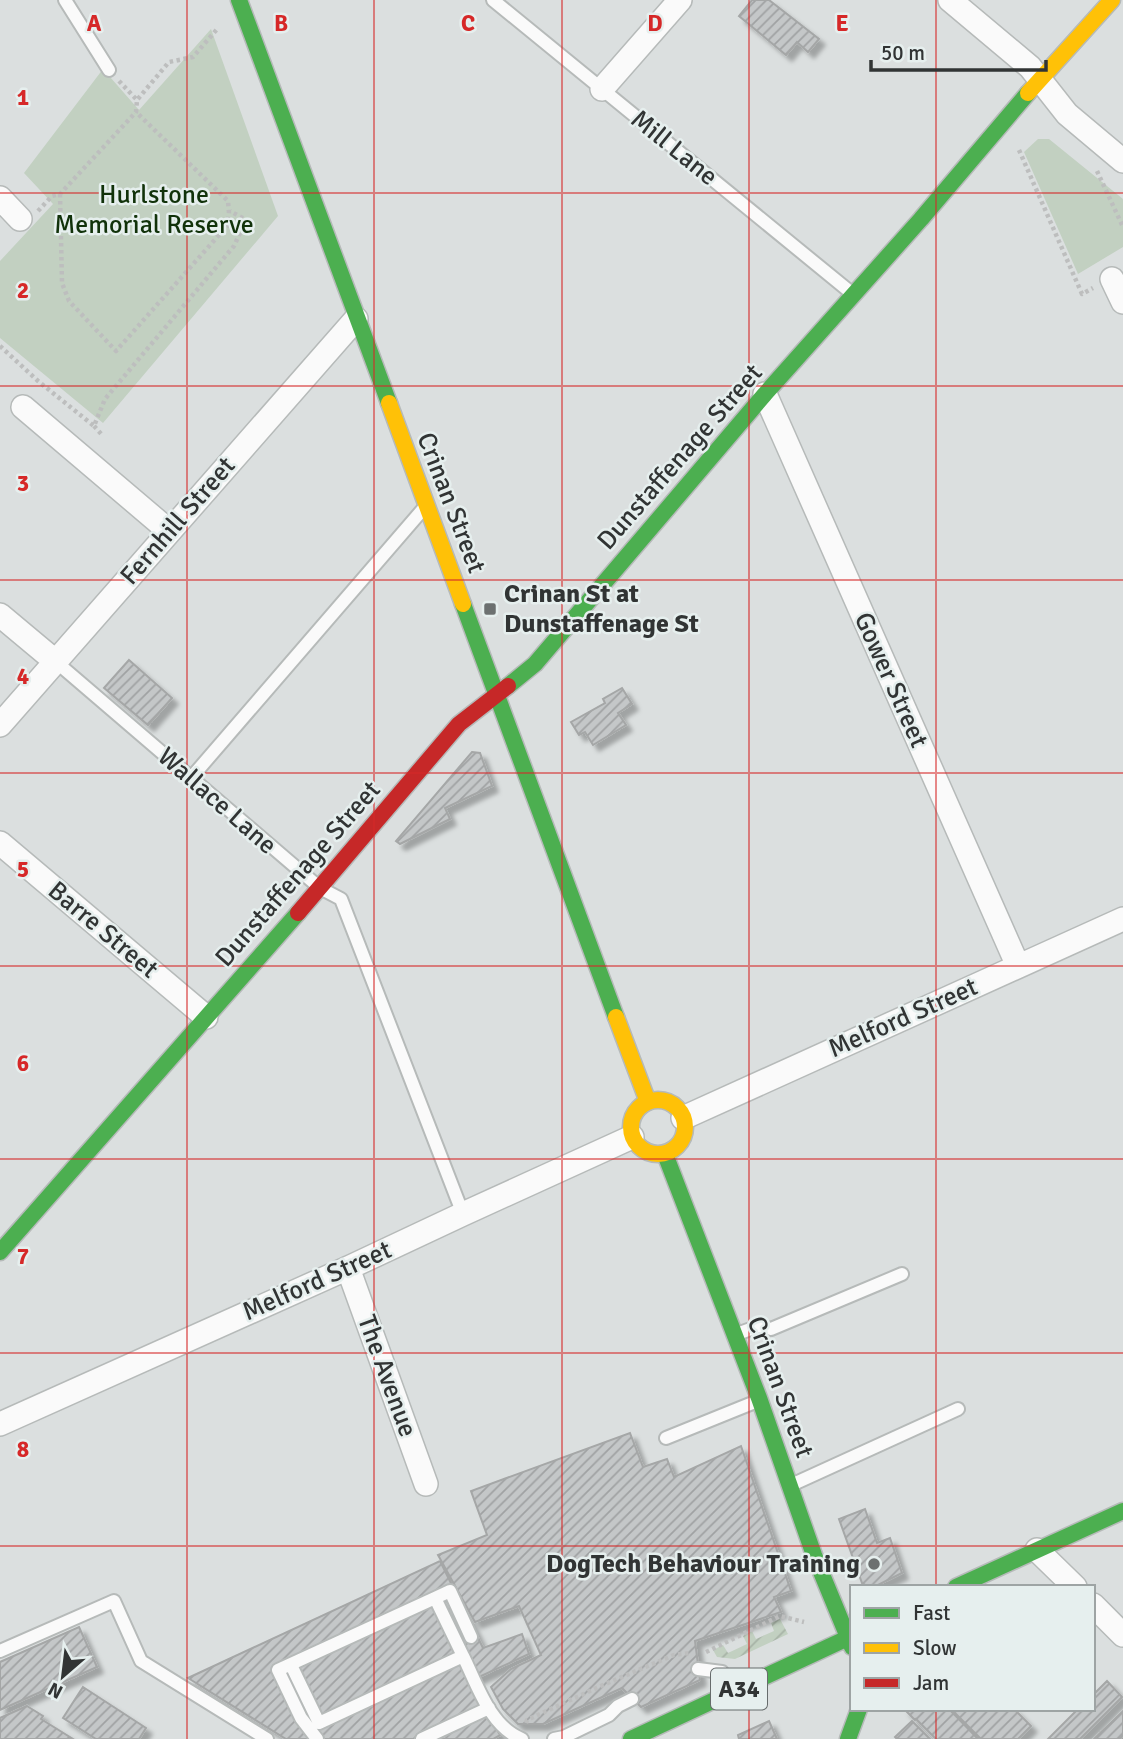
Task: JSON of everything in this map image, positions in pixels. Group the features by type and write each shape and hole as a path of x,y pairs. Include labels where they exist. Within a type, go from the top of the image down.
{"main road":[{"name":"Crinan Street","path":"239,0 648,1102"},
{"name":"Dunstaffenage Street","path":"0,1252 320,888 460,724 534,664 765,394 855,295 1112,0"},
{"path":"665,1101 679,1111 683,1118 685,1128 678,1146 665,1154 650,1154 637,1145 632,1137 635,1112 648,1102 665,1101"},
{"name":"Crinan Street","path":"665,1154 760,1400 789,1486 850,1640"},
{"path":"960,1585 1123,1511"},
{"name":"A34","path":"631,1739 850,1640"},
{"path":"848,1739 858,1711"}],"street":[{"path":"602,89 680,0"},
{"path":"950,0 1030,67 1067,114 1123,161"},
{"path":"0,198 26,218"},
{"path":"1112,279 1123,302"},
{"name":"Fernhill Street","path":"0,725 356,319"},
{"name":"Gower Street","path":"765,394 1018,966"},
{"path":"23,407 169,531"},
{"name":"Wallace Lane","path":"0,615 55,661"},
{"name":"Barre Street","path":"0,843 206,1017"},
{"name":"Melford Street","path":"683,1118 1123,919"},
{"name":"Melford Street","path":"0,1424 632,1137"},
{"name":"The Avenue","path":"348,1268 426,1484"},
{"path":"1037,1550 1072,1585"},
{"path":"1095,1607 1123,1635"}],"lane":[{"path":"65,0 109,70"},
{"name":"Mill Lane","path":"493,0 855,295"},
{"path":"191,778 426,506"},
{"name":"Wallace Lane","path":"55,661 320,888 341,900 463,1214"},
{"path":"735,1334 759,1326 771,1329 902,1274"},
{"path":"666,1438 760,1400"},
{"path":"789,1486 958,1409"},
{"path":"317,1739 301,1718 278,1670 450,1591 471,1637"},
{"path":"435,1598 489,1708 505,1729 522,1733"},
{"path":"0,1651 114,1601 141,1661 267,1739"},
{"path":"319,1723 463,1656"},
{"path":"291,1665 324,1739"},
{"path":"698,1669 722,1672 731,1693"},
{"path":"554,1739 564,1737 608,1715 632,1699"},
{"path":"422,1739 489,1708"}],"path":[{"path":"26,218 52,196 60,194 136,112 137,100 169,62 193,57 218,28"},
{"path":"109,70 137,100"},
{"path":"60,194 62,283 69,301 117,351 227,226 229,210 228,201 136,112"},
{"path":"1019,150 1082,294 1112,279"},
{"path":"1097,172 1123,227"},
{"path":"94,426 105,399 234,246 246,220 229,210"},
{"path":"0,346 103,436"},
{"path":"522,1733 527,1720 674,1655 706,1652 780,1616 804,1622"}],"green space":[{"name":"Hurlstone Memorial Reserve","path":"211,29 278,216 103,423 0,338 0,261 53,204 24,173 103,69 139,110"},
{"path":"1038,139 1049,139 1123,199 1123,247 1078,274 1024,152"},
{"path":"780,1619 788,1634 735,1659 717,1657 713,1650 723,1645 728,1653 747,1644 743,1636 752,1631 756,1639 774,1631 771,1623"}],"building":[{"path":"752,0 769,0 819,39 808,52 797,42 786,55 739,16"},
{"path":"129,660 172,698 148,725 104,688"},
{"path":"622,688 632,704 618,713 626,725 593,745 585,732 579,735 571,722 605,703 603,699"},
{"path":"472,752 480,753 492,786 445,808 450,819 400,844 396,841"},
{"path":"630,1433 643,1467 667,1459 674,1477 741,1446 791,1591 774,1597 781,1612 695,1641 700,1680 641,1707 622,1688 543,1724 518,1724 503,1709 491,1687 511,1669 541,1655 519,1606 475,1622 438,1555 487,1535 471,1491"},
{"path":"865,1509 877,1543 890,1538 902,1573 878,1585 862,1583 839,1519"},
{"path":"440,1561 483,1648 522,1634 529,1654 470,1681 500,1735 493,1739 286,1739 188,1678"},
{"path":"79,1627 97,1667 0,1710 0,1662"},
{"path":"1107,1681 1122,1697 1080,1739 1048,1739 1076,1711 1095,1711 1095,1693"},
{"path":"83,1687 146,1728 139,1739 96,1739 63,1718"},
{"path":"27,1706 43,1716 41,1719 73,1739 0,1739 0,1718"},
{"path":"906,1711 951,1711 978,1739 936,1739"},
{"path":"953,1711 1016,1711 1031,1726 1018,1739 981,1739"},
{"path":"1123,1711 1123,1735 1119,1739 1094,1739"},
{"path":"769,1721 777,1739 739,1739 738,1735"},
{"path":"912,1721 930,1739 895,1737"}],"traffic: fast":[{"path":"239,0 389,403"},
{"path":"508,686 535,664 765,394 921,219 1028,93"},
{"path":"463,604 616,1017"},
{"path":"0,1252 298,913"},
{"path":"665,1154 759,1398 814,1555 850,1642"},
{"path":"960,1585 1123,1511"},
{"path":"631,1739 850,1637"},
{"path":"848,1739 858,1711"}],"traffic: slow":[{"path":"1028,93 1112,0"},
{"path":"389,403 463,604"},
{"path":"616,1017 648,1102"},
{"path":"658,1100 677,1108 685,1127 677,1146 658,1154 639,1146 631,1127 639,1108 658,1100"}],"traffic: jam":[{"path":"298,913 459,724 508,686"}],"place":[{"name":"Crinan St at Dunstaffenage St","path":"490,609"},
{"name":"DogTech Behaviour Training","path":"874,1564"}]}
